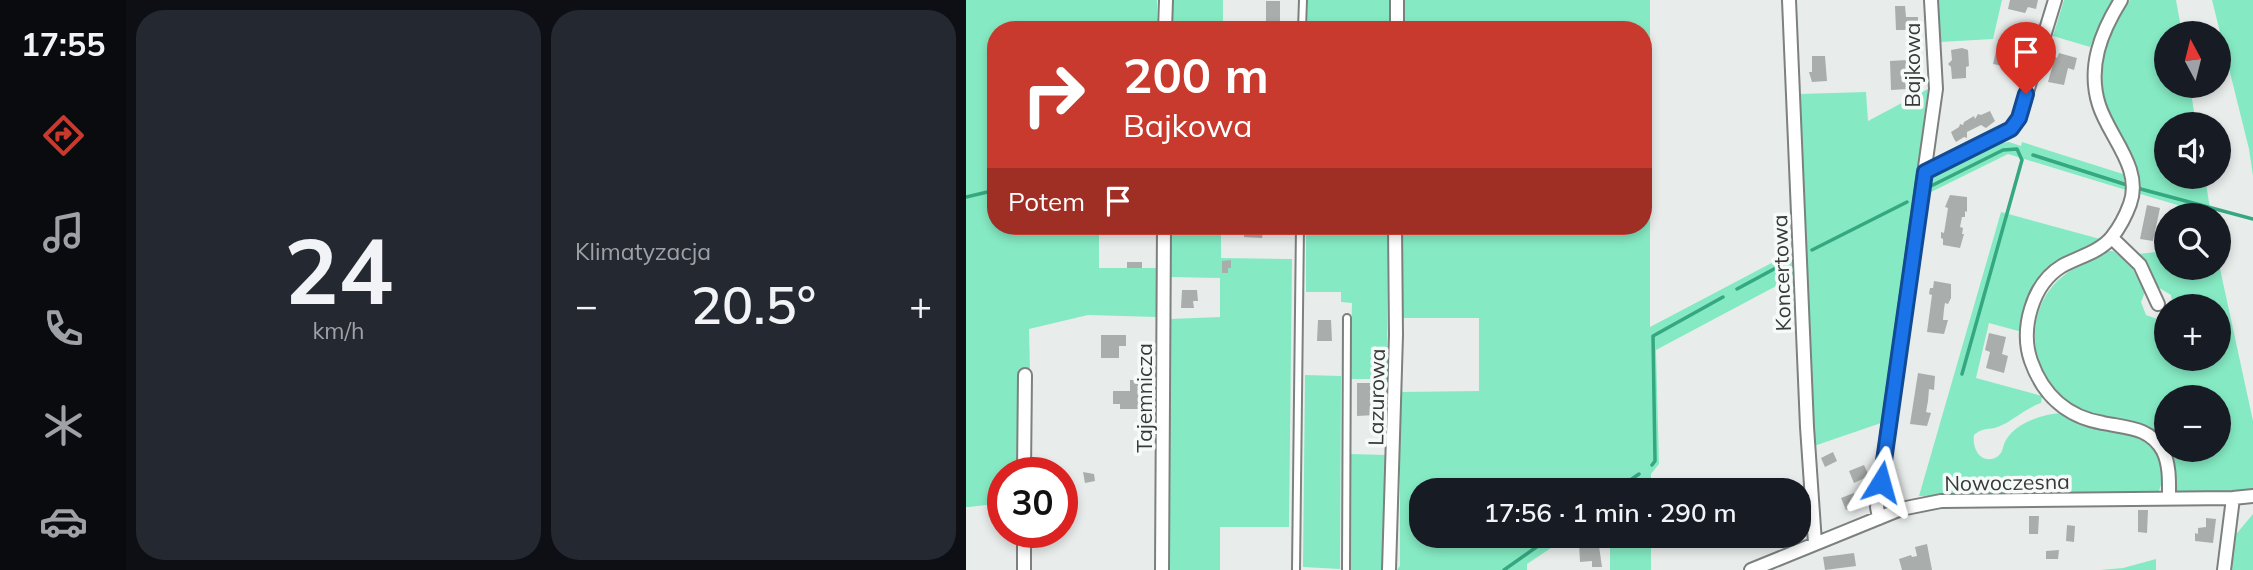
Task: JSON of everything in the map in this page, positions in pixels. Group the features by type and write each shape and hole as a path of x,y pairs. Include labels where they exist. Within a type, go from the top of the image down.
{"street":[{"path":"1165,21 1166,0"},
{"path":"1397,0 1397,21"},
{"name":"Koncertowa","path":"1789,0 1815,543"},
{"name":"Bajkowa","path":"1880,518 1877,507 1936,89 1931,0"},
{"path":"1925,172 2011,129 2019,118 2055,0"},
{"path":"2121,0 2106,25 2094,65 2099,106 2128,165 2132,180 2130,204 2112,238 2050,275 2036,296 2026,331 2028,350 2038,376 2057,403 2068,411 2101,423 2145,432 2157,443 2165,458 2169,498"},
{"name":"Tajemnicza","path":"1162,570 1164,235"},
{"name":"Lazurowa","path":"1389,570 1396,348 1395,235"},
{"path":"2112,238 2140,265 2154,295"},
{"path":"1024,457 1025,376"},
{"name":"Nowoczesna","path":"1751,570 1901,509 1941,502 2253,496"},
{"path":"2224,570 2233,498"},
{"path":"1024,548 1024,570"}],"lane":[{"path":"1303,0 1303,21"},
{"path":"1296,570 1300,235"},
{"path":"1346,570 1347,317"}],"green space":[{"path":"966,0 1157,0 1157,21 987,21 987,235 1099,235 1099,268 1156,268 1156,317 1088,315 1029,329 1030,370 1021,369 1021,457 987,457 987,505 966,507"},
{"path":"1171,0 1223,0 1223,21 1170,21"},
{"path":"1308,0 1389,0 1389,21 1307,21"},
{"path":"1403,0 1650,0 1650,21 1402,21"},
{"path":"1938,0 2002,0 1993,39 1940,42"},
{"path":"2064,0 2114,0 2090,47 2053,36"},
{"path":"2130,0 2176,0 2180,21 2154,21 2154,98 2192,98 2194,112 2154,112 2154,189 2207,189 2209,203 2171,203 2137,193 2134,161 2107,114 2099,80 2104,49"},
{"path":"2212,0 2253,0 2253,176 2231,77 2231,21 2217,21"},
{"path":"1928,89 1884,422 1814,446 1799,94 1866,92 1868,121"},
{"path":"2009,142 2021,146 2022,142 2123,174 2126,190 2008,154 1927,194 1927,180"},
{"path":"2001,212 2100,239 2052,267 2022,332 1989,323 1976,378 2042,396 2041,403 2010,421 1981,430 1974,435 1974,445 1981,457 1995,458 2000,454 2010,434 2023,424 2046,415 2061,413 2087,426 2142,439 2154,451 2154,462 2160,462 2162,481 2158,493 1919,496"},
{"path":"1169,235 1221,235 1221,258 1292,259 1289,527 1220,527 1220,570 1168,570 1169,319 1220,317 1220,278 1169,277"},
{"path":"1306,235 1388,235 1387,379 1350,379 1352,303 1341,302 1341,292 1306,292"},
{"path":"1401,235 1650,235 1650,327 1796,250 1797,275 1656,350 1659,464 1651,478 1409,478 1409,548 1551,548 1527,564 1527,570 1397,570 1400,566 1400,392 1479,391 1479,318 1401,318"},
{"path":"2105,251 2113,251 2130,264 2145,292 2141,302 2146,315 2154,318 2154,371 2231,371 2231,319 2253,421 2253,488 2237,493 2176,493 2173,462 2231,462 2231,385 2154,385 2154,432 2128,421 2085,412 2068,403 2055,390 2044,375 2038,357 2036,320 2052,287 2077,267"},
{"path":"2154,252 2154,280 2222,280 2225,294 2169,294 2156,286 2138,254"},
{"path":"1305,375 1341,376 1340,569 1303,567"},
{"path":"1349,454 1387,455 1386,570 1349,570"},
{"path":"2253,514 2253,570 2229,570 2232,539"},
{"path":"1610,548 1651,548 1651,570 1610,570"},
{"path":"2156,559 2156,570 2100,570 2123,568"}],"building":[{"path":"2010,0 2038,0 2036,9 2028,7 2025,13 2008,9"},
{"path":"1266,1 1280,1 1280,21 1266,21"},
{"path":"1895,6 1905,6 1906,17 1918,17 1918,27 1914,30 1896,30"},
{"path":"1999,39 2014,42 2015,49 2023,51 2020,63 2012,61 2009,67 1993,64"},
{"path":"1951,50 1968,50 1969,66 1966,67 1966,78 1952,79 1951,67 1948,64 1952,60"},
{"path":"2059,53 2077,58 2074,70 2068,68 2064,85 2048,82 2055,57 2057,58"},
{"path":"1812,56 1825,56 1827,81 1812,82 1809,72 1812,72"},
{"path":"1907,60 1909,67 1918,66 1919,82 1909,82 1908,89 1891,90 1890,61"},
{"path":"1990,111 1995,121 1986,128 1981,125 1967,132 1967,138 1956,142 1951,132 1974,116 1975,119 1978,114"},
{"path":"1950,195 1967,197 1967,212 1965,211 1965,217 1962,217 1960,227 1963,228 1964,234 1960,248 1943,245 1941,238 1948,208 1945,207"},
{"path":"2147,205 2154,207 2153,241 2140,239"},
{"path":"1244,235 1262,235 1262,238"},
{"path":"1231,260 1228,273 1222,273 1222,261"},
{"path":"1127,262 1142,262 1142,268 1127,268"},
{"path":"1934,281 1951,284 1951,298 1948,304 1945,303 1944,309 1943,320 1948,320 1944,334 1927,332 1932,295 1929,294"},
{"path":"1182,290 1197,290 1198,301 1193,301 1194,308 1181,308"},
{"path":"1318,320 1331,320 1332,341 1317,341"},
{"path":"1989,333 2006,337 2002,354 2008,356 2004,373 1986,368 1990,352 1985,350"},
{"path":"1101,335 1126,335 1126,346 1119,346 1119,358 1101,358"},
{"path":"1918,373 1935,376 1934,390 1929,389 1926,412 1931,413 1927,426 1910,424"},
{"path":"1130,380 1143,380 1140,409 1120,409 1120,404 1113,404 1113,391 1130,391"},
{"path":"1357,383 1375,383 1376,415 1357,416"},
{"path":"1833,452 1837,461 1825,467 1821,458"},
{"path":"1864,465 1869,476 1854,483 1849,471"},
{"path":"1083,472 1094,474 1095,481 1085,483"},
{"path":"1854,493 1859,505 1846,510 1841,498"},
{"path":"2138,510 2148,510 2147,533 2138,532"},
{"path":"2029,516 2039,516 2038,534 2029,534"},
{"path":"2206,518 2216,519 2213,543 2195,541 2198,528 2206,527"},
{"path":"2067,525 2075,526 2074,542 2066,541"},
{"path":"1927,544 1932,570 1902,570 1899,559 1917,556 1915,547"},
{"path":"1579,548 1599,548 1602,567 1592,567 1592,561 1580,562"},
{"path":"2059,550 2058,559 2046,559 2046,551"},
{"path":"1854,553 1856,566 1825,570 1823,557"}],"waterway":[{"path":"1931,186 2003,150 2017,149 2022,160 1962,374"},
{"path":"2033,155 2127,185"},
{"path":"2137,188 2253,219"},
{"path":"966,197 987,192"},
{"path":"1812,250 1907,202"},
{"path":"1737,289 1789,261"},
{"path":"1652,465 1655,461 1653,336 1723,297"},
{"path":"1633,478 1639,474"},
{"path":"1504,570 1535,548"}],"route":[{"path":"1881,482 1925,172 2011,129 2019,118 2026,94"}]}
